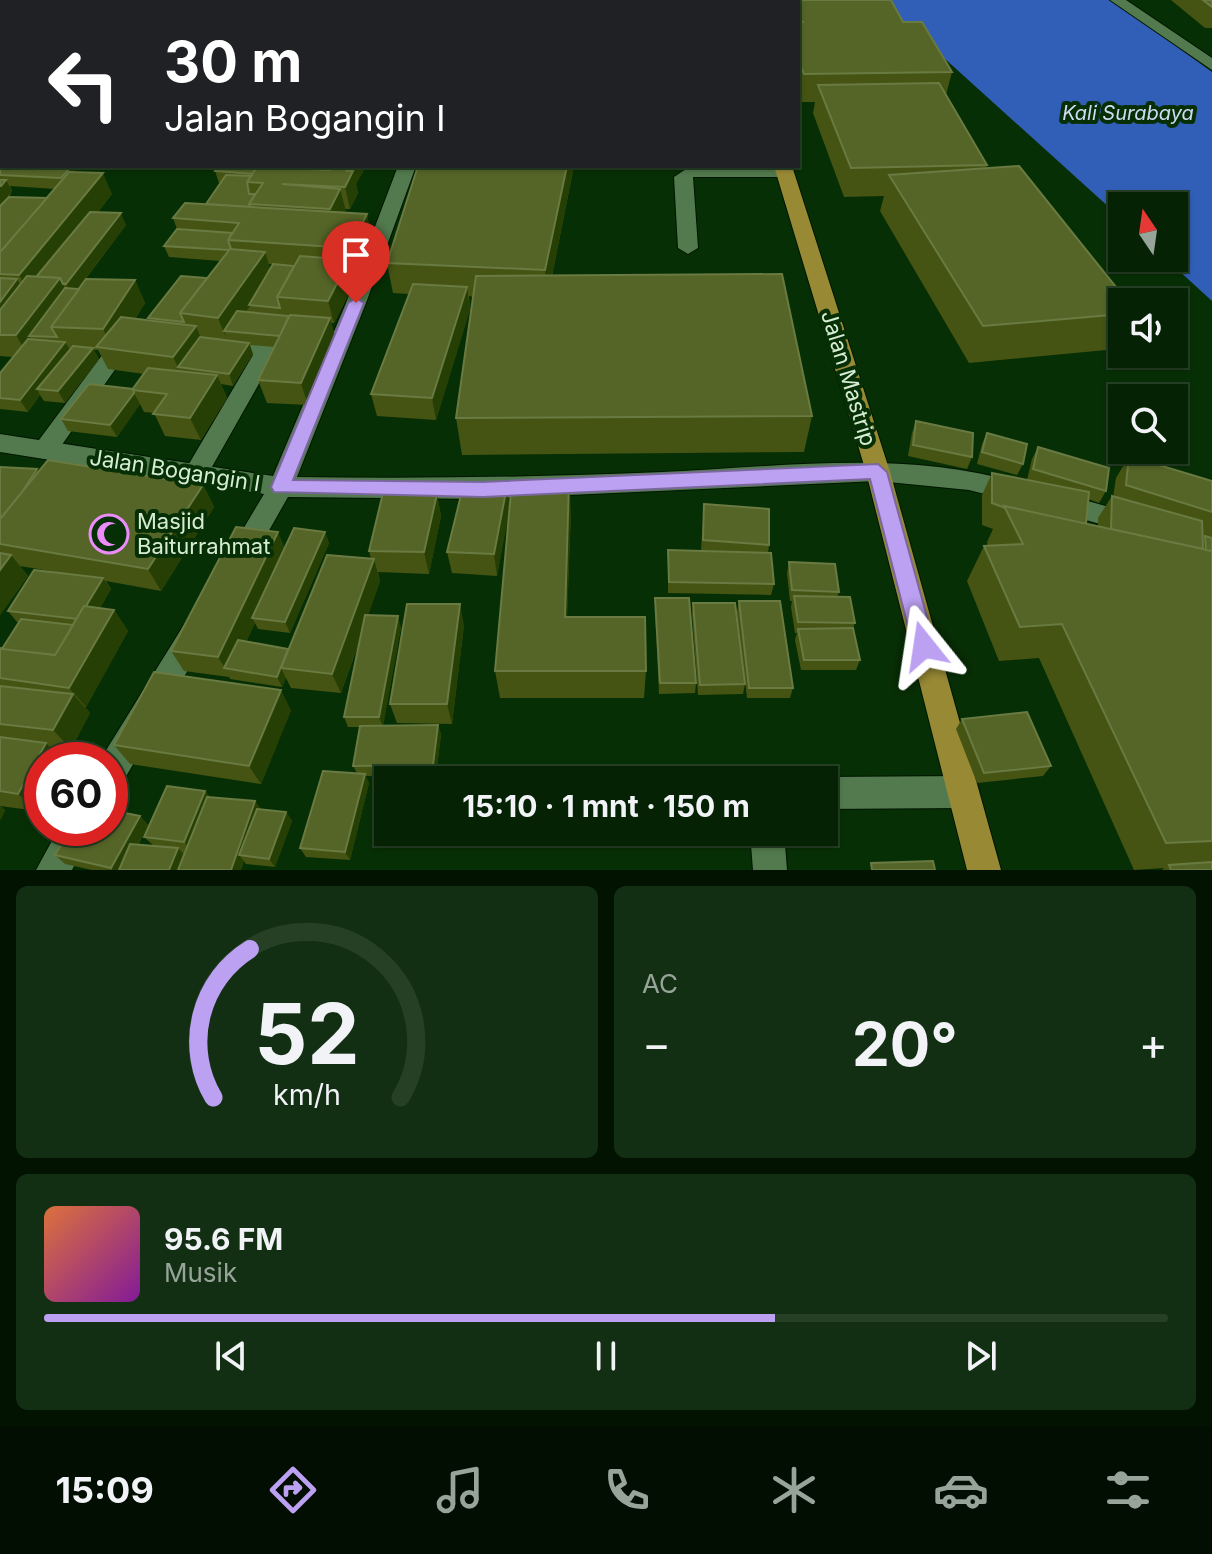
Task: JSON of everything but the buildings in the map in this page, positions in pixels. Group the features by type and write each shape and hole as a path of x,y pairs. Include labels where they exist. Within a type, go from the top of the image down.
{"main road":[{"name":"Jalan Mastrip","path":"784,169 878,472 984,870"}],"street":[{"path":"1117,0 1212,65"},
{"path":"224,583 281,487 356,303 406,168"},
{"path":"688,248 683,177 689,172 784,169"},
{"path":"45,450 132,331 147,333"},
{"path":"192,339 267,350 195,474"},
{"name":"Jalan Bogangin I","path":"0,443 281,487 483,489 878,472 969,480 1155,529"},
{"path":"128,744 208,610"},
{"path":"838,793 963,792"},
{"path":"53,870 67,846"},
{"path":"768,846 770,870"}],"water":[{"name":"Kali Surabaya","path":"880,0 1112,0 1212,72 1212,301 1180,272 1188,272 1188,192 1108,192 1108,206"}],"place":[{"name":"Masjid Baiturrahmat","path":"109,534"}],"route":[{"path":"356,303 281,487 483,489 878,472 924,646"}]}
